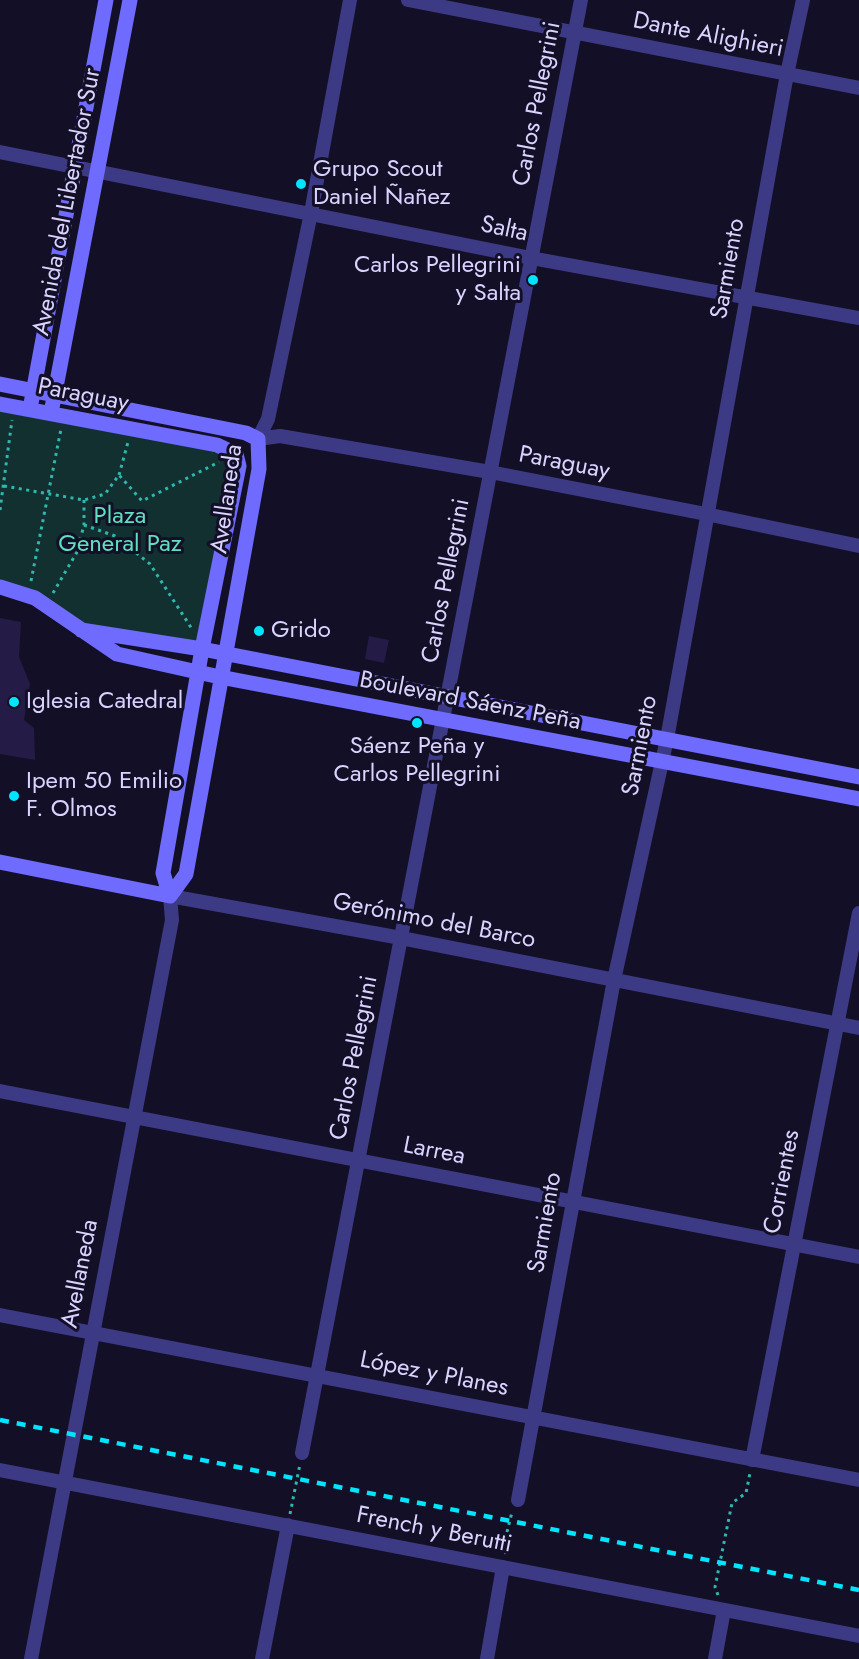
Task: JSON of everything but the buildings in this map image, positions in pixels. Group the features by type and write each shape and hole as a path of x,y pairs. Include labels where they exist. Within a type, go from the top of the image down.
{"main road":[{"name":"Avenida del Libertador Sur","path":"30,409 106,0"},
{"name":"Avenida del Libertador Sur","path":"57,414 55,395 130,0"},
{"name":"Paraguay","path":"0,384 246,433 258,439"},
{"name":"Paraguay","path":"7,405 217,445 236,454"},
{"path":"236,454 258,439"},
{"name":"Avellaneda","path":"170,896 186,874 259,469 258,439"},
{"name":"Avellaneda","path":"170,896 163,873 202,649 239,466 236,454"},
{"name":"Boulevard Sáenz Peña","path":"0,587 28,595 46,605 117,654 220,677 859,798"},
{"name":"Boulevard Sáenz Peña","path":"81,630 202,649 859,777"},
{"name":"Gerónimo del Barco","path":"0,862 170,896"}],"street":[{"name":"Avellaneda","path":"258,439 268,419 311,213 351,0"},
{"name":"Dante Alighieri","path":"408,0 859,88"},
{"name":"Carlos Pellegrini","path":"302,1454 581,0"},
{"name":"Sarmiento","path":"518,1500 614,980 667,739 706,514 787,74 803,0"},
{"name":"Salta","path":"0,152 531,258 859,318"},
{"name":"Paraguay","path":"258,439 280,436 490,472 859,546"},
{"name":"Avellaneda","path":"31,1659 172,920 170,896"},
{"name":"Gerónimo del Barco","path":"170,896 859,1028"},
{"name":"Corrientes","path":"752,1460 859,914"},
{"name":"Larrea","path":"0,1091 859,1257"},
{"name":"López y Planes","path":"0,1315 859,1480"},
{"name":"French y Berutti","path":"0,1470 859,1636"},
{"path":"262,1659 288,1525"},
{"path":"487,1659 503,1567"},
{"path":"715,1659 722,1609"}],"path":[{"path":"0,510 4,486 7,405"},
{"path":"28,595 48,496 57,414"},
{"path":"4,486 48,496 84,500 105,494 119,475 132,429"},
{"path":"119,475 142,501 236,454"},
{"path":"46,605 77,552 84,525 84,500"},
{"path":"84,525 115,536 150,564 194,631 202,649"},
{"path":"288,1525 302,1454"},
{"path":"722,1609 715,1587 732,1503 746,1493 752,1460"},
{"path":"503,1567 507,1552 504,1544 511,1512 517,1509 518,1500"}],"green space":[{"name":"Plaza General Paz","path":"0,404 236,454 202,649 81,630 0,587"}],"railway":[{"path":"0,1420 859,1590"}],"place":[{"name":"Grupo Scout Daniel Ñañez","path":"301,184"},
{"name":"Carlos Pellegrini y Salta","path":"533,280"},
{"name":"Grido","path":"259,631"},
{"name":"Iglesia Catedral","path":"14,702"},
{"name":"Sáenz Peña y Carlos Pellegrini","path":"417,723"},
{"name":"Ipem 50 Emilio F. Olmos","path":"14,796"}]}
